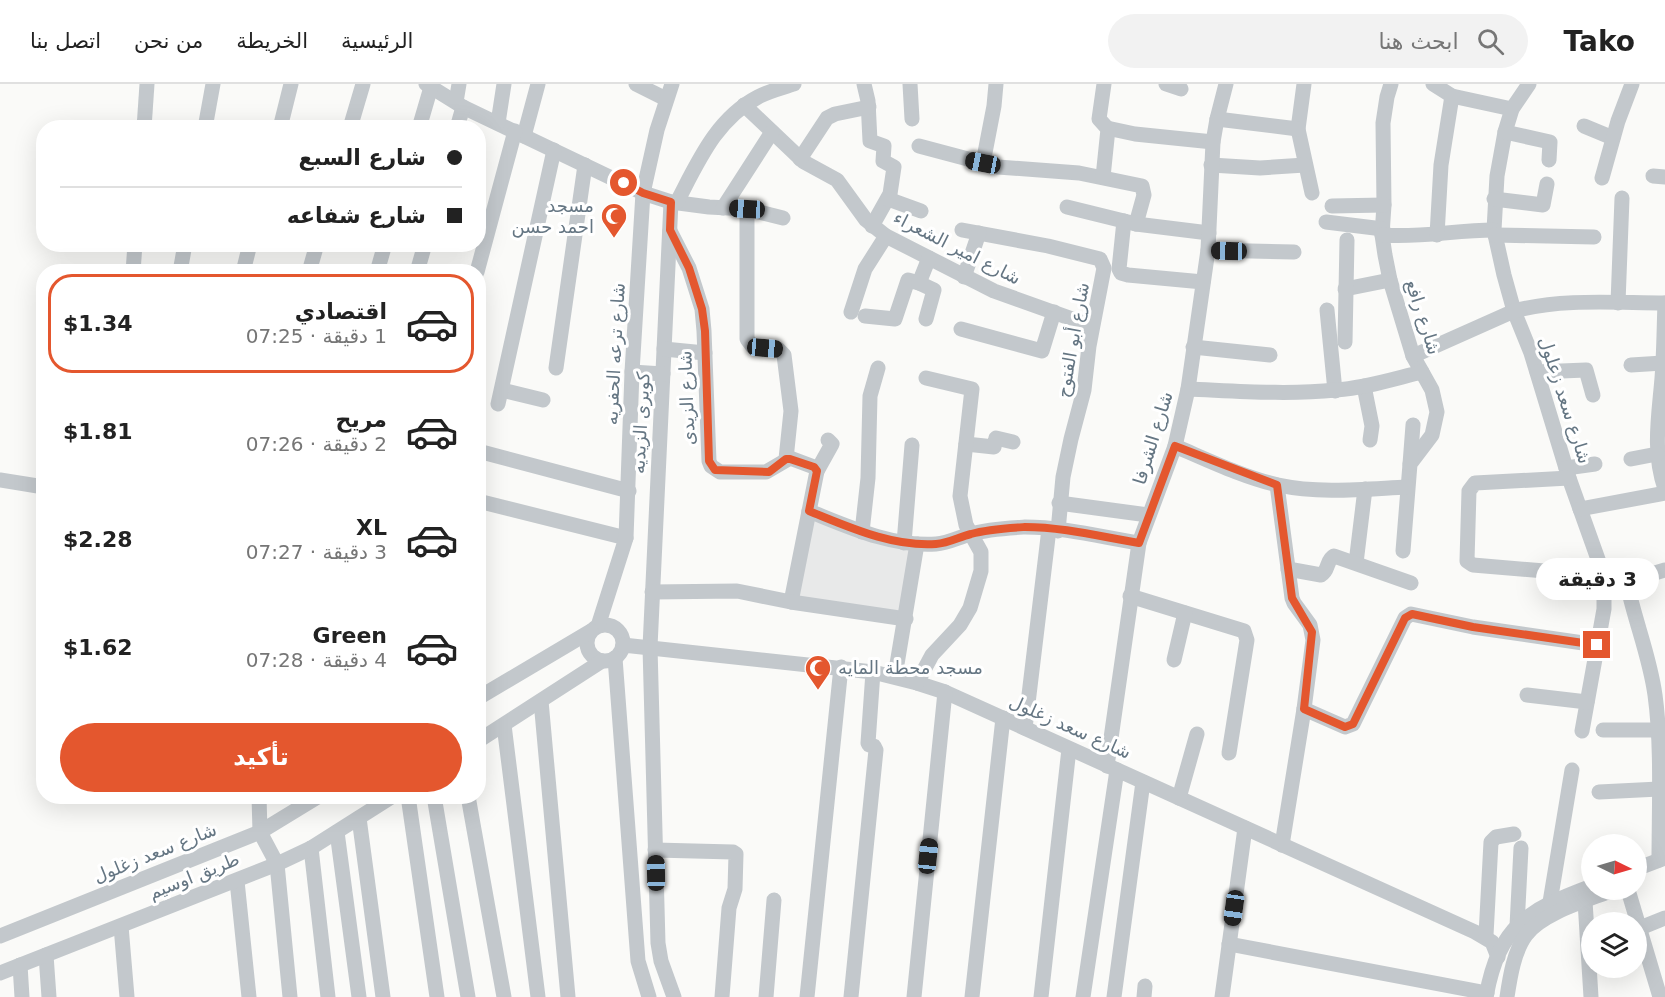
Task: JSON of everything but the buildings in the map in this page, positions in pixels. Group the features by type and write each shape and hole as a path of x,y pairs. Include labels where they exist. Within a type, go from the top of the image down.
{"street":[{"path":"145,120 147,84"},
{"path":"206,120 213,84"},
{"path":"282,120 291,84"},
{"path":"352,120 363,84"},
{"path":"459,84 459,120"},
{"path":"498,123 504,84"},
{"path":"486,243 538,84"},
{"path":"636,84 669,91"},
{"path":"674,202 715,133 744,105 760,96 794,84"},
{"path":"864,84 869,107 870,141 884,146 883,160 894,167 888,199 872,226"},
{"path":"910,84 912,119"},
{"path":"983,163 996,84"},
{"path":"1104,84 1099,119 1107,128 1135,134 1214,142"},
{"name":"شارع الشرفا","path":"1083,997 1112,768 1130,596 1139,543 1175,446 1188,389 1208,250 1211,165 1217,119 1226,84"},
{"path":"1304,84 1298,129 1312,193"},
{"name":"شارع رافع","path":"1391,84 1383,123 1382,232 1390,280 1413,356 1436,401 1436,424 1426,445 1410,464"},
{"name":"شارع سعد زعلول","path":"1529,84 1512,109 1500,152 1494,200 1495,232 1504,275 1515,311 1537,372 1567,473 1604,576 1604,609 1582,731"},
{"path":"1602,178 1632,84"},
{"path":"421,120 429,85 460,105 643,193 674,202 747,209 783,218"},
{"path":"1437,85 1452,96 1512,109"},
{"name":"شارع ترعه الحفريه","path":"595,628 626,538 632,372 643,193 657,130 669,91"},
{"path":"1437,235 1442,165 1452,96"},
{"name":"شارع امير الشعراء","path":"744,105 800,159 837,180 872,226 886,236 994,291 1092,326"},
{"path":"800,159 827,118 835,114 869,107"},
{"path":"1217,119 1298,129"},
{"path":"1584,126 1613,138"},
{"path":"1103,177 1107,128"},
{"path":"723,208 772,132"},
{"path":"1505,132 1550,142 1549,160"},
{"path":"919,146 998,167 1079,173 1138,184 1143,188 1144,195 1130,223 1119,269 1121,273 1128,276 1203,282"},
{"path":"543,400 500,397 554,150"},
{"path":"556,368 585,165"},
{"path":"1211,165 1260,168 1305,165"},
{"path":"1494,200 1543,205 1547,184"},
{"path":"1618,303 1622,198"},
{"path":"888,199 921,211"},
{"name":"كوبرى الزيديه","path":"674,202 670,230 650,647 658,943 661,962 674,997"},
{"path":"1332,206 1384,205"},
{"path":"1067,207 1130,223 1209,234"},
{"path":"747,209 747,339 753,347 778,350 784,355 791,411 786,459 814,467 817,471"},
{"path":"1326,222 1405,237 1437,235 1463,230 1594,237"},
{"name":"شارع الزيدى","path":"670,230 697,288 705,331 711,466 720,472 766,472 772,471 786,459"},
{"name":"شارع أبو الفتوح","path":"963,230 1100,259 1103,264 1104,273 1092,326 1084,390 1066,459 1053,530 1024,728"},
{"path":"964,277 979,233"},
{"path":"886,236 865,269 858,314 895,319 908,280 934,290 926,319"},
{"path":"1345,342 1347,240"},
{"path":"1208,250 1294,252"},
{"path":"919,283 929,258"},
{"path":"1345,289 1390,280"},
{"path":"1413,356 1515,311 1561,304 1665,303 1664,367 1657,454 1665,489"},
{"path":"1327,310 1335,391"},
{"path":"961,328 1042,351 1054,312"},
{"path":"1193,347 1270,355"},
{"path":"664,349 705,353"},
{"path":"1630,365 1664,367"},
{"path":"862,532 868,478 870,396 878,368"},
{"path":"1537,372 1586,370 1593,394"},
{"path":"632,372 663,374"},
{"path":"1188,389 1335,391 1422,372"},
{"path":"917,682 932,655 960,625 977,590 981,571 981,552 963,516 960,496 972,389 926,378"},
{"path":"1364,386 1372,426 1371,440"},
{"path":"1403,550 1413,425"},
{"path":"966,444 994,447 996,438 1013,442"},
{"path":"791,602 817,471 832,444 828,440"},
{"path":"895,676 906,620 912,445"},
{"path":"1175,446 1277,485 1310,489 1407,487"},
{"path":"486,453 628,491"},
{"path":"1631,459 1657,454"},
{"path":"1595,464 1567,473 1475,483 1469,491 1467,561 1473,564 1604,576"},
{"path":"0,480 36,486"},
{"path":"1277,485 1294,603 1310,625 1312,632 1304,709 1282,845"},
{"path":"1356,563 1365,489"},
{"path":"1580,509 1665,494"},
{"path":"486,503 626,538"},
{"path":"1059,503 1148,515"},
{"path":"809,511 862,532 910,543 937,544 954,541 971,534 1004,529 1053,530 1139,543"},
{"path":"1288,569 1321,575 1326,572 1329,561 1334,556 1411,583"},
{"path":"1663,862 1658,730 1653,680 1628,588 1630,582 1665,570"},
{"path":"652,592 737,591 906,620"},
{"path":"1130,596 1240,629 1246,635 1229,753"},
{"path":"1604,609 1632,606"},
{"path":"1174,660 1185,613"},
{"path":"1304,709 1345,727 1353,724 1405,618 1412,614 1473,627 1597,645"},
{"path":"486,693 595,628 609,625 621,635 613,655 638,961 649,997"},
{"path":"595,628 587,640 589,650 595,658 613,655"},
{"name":"شارع سعد زغلول","path":"613,655 650,647 842,667 917,682 945,692 1481,934 1492,942 1498,957"},
{"path":"486,736 613,655"},
{"path":"807,997 842,667"},
{"path":"851,997 876,750 868,742 873,672"},
{"path":"914,997 945,692"},
{"path":"1527,695 1587,702"},
{"path":"541,701 568,997"},
{"path":"972,997 1003,718"},
{"path":"504,725 538,997"},
{"path":"1603,730 1658,730"},
{"path":"1179,798 1197,734"},
{"path":"1041,997 1069,749"},
{"path":"1550,902 1572,770"},
{"path":"1114,997 1143,782"},
{"path":"1599,792 1659,789"},
{"path":"259,804 260,832 277,864 290,997"},
{"name":"شارع سعد زغلول","path":"0,936 260,832 306,804"},
{"name":"طريق اوسيم","path":"0,973 277,864 311,848 381,804"},
{"path":"409,804 437,997"},
{"path":"435,804 468,997"},
{"path":"469,804 504,997"},
{"path":"359,818 383,997"},
{"path":"1221,997 1245,828"},
{"path":"337,832 359,997"},
{"path":"628,832 655,832"},
{"path":"1481,934 1491,842 1496,837 1514,834"},
{"path":"311,848 328,997"},
{"path":"1507,997 1518,931 1521,848"},
{"path":"656,850 733,852 736,854 735,889 729,908 722,997"},
{"path":"1647,866 1663,862"},
{"path":"1647,873 1663,862"},
{"path":"237,881 249,997"},
{"path":"1229,944 1486,995 1498,957 1518,931 1523,919 1550,902 1581,890"},
{"path":"766,997 774,900"},
{"path":"1518,931 1585,901 1591,997"},
{"path":"1647,925 1665,918"},
{"path":"121,926 127,997"},
{"name":"شارع سعد زغلول","path":"1481,934 1501,936 1518,931"},
{"path":"1647,943 1659,969 1660,997"},
{"path":"46,955 49,997"},
{"path":"20,965 22,997"}],"shaded area":[{"path":"811,515 912,547 903,616 794,599"}],"place":[{"name":"مسجد احمد حسن","path":"614,239"},
{"name":"مسجد محطة المايه","path":"818,691"}],"route":[{"path":"624,183 643,193 671,202 670,230 689,268 702,309 705,331 709,461 715,470 720,472 769,472 786,459 814,467 817,471 809,511 862,532 917,544 937,544 954,541 971,534 1026,527 1139,543 1175,446 1277,485 1292,598 1310,625 1313,640 1304,709 1345,727 1353,724 1405,618 1412,614 1473,627 1597,645"}]}
